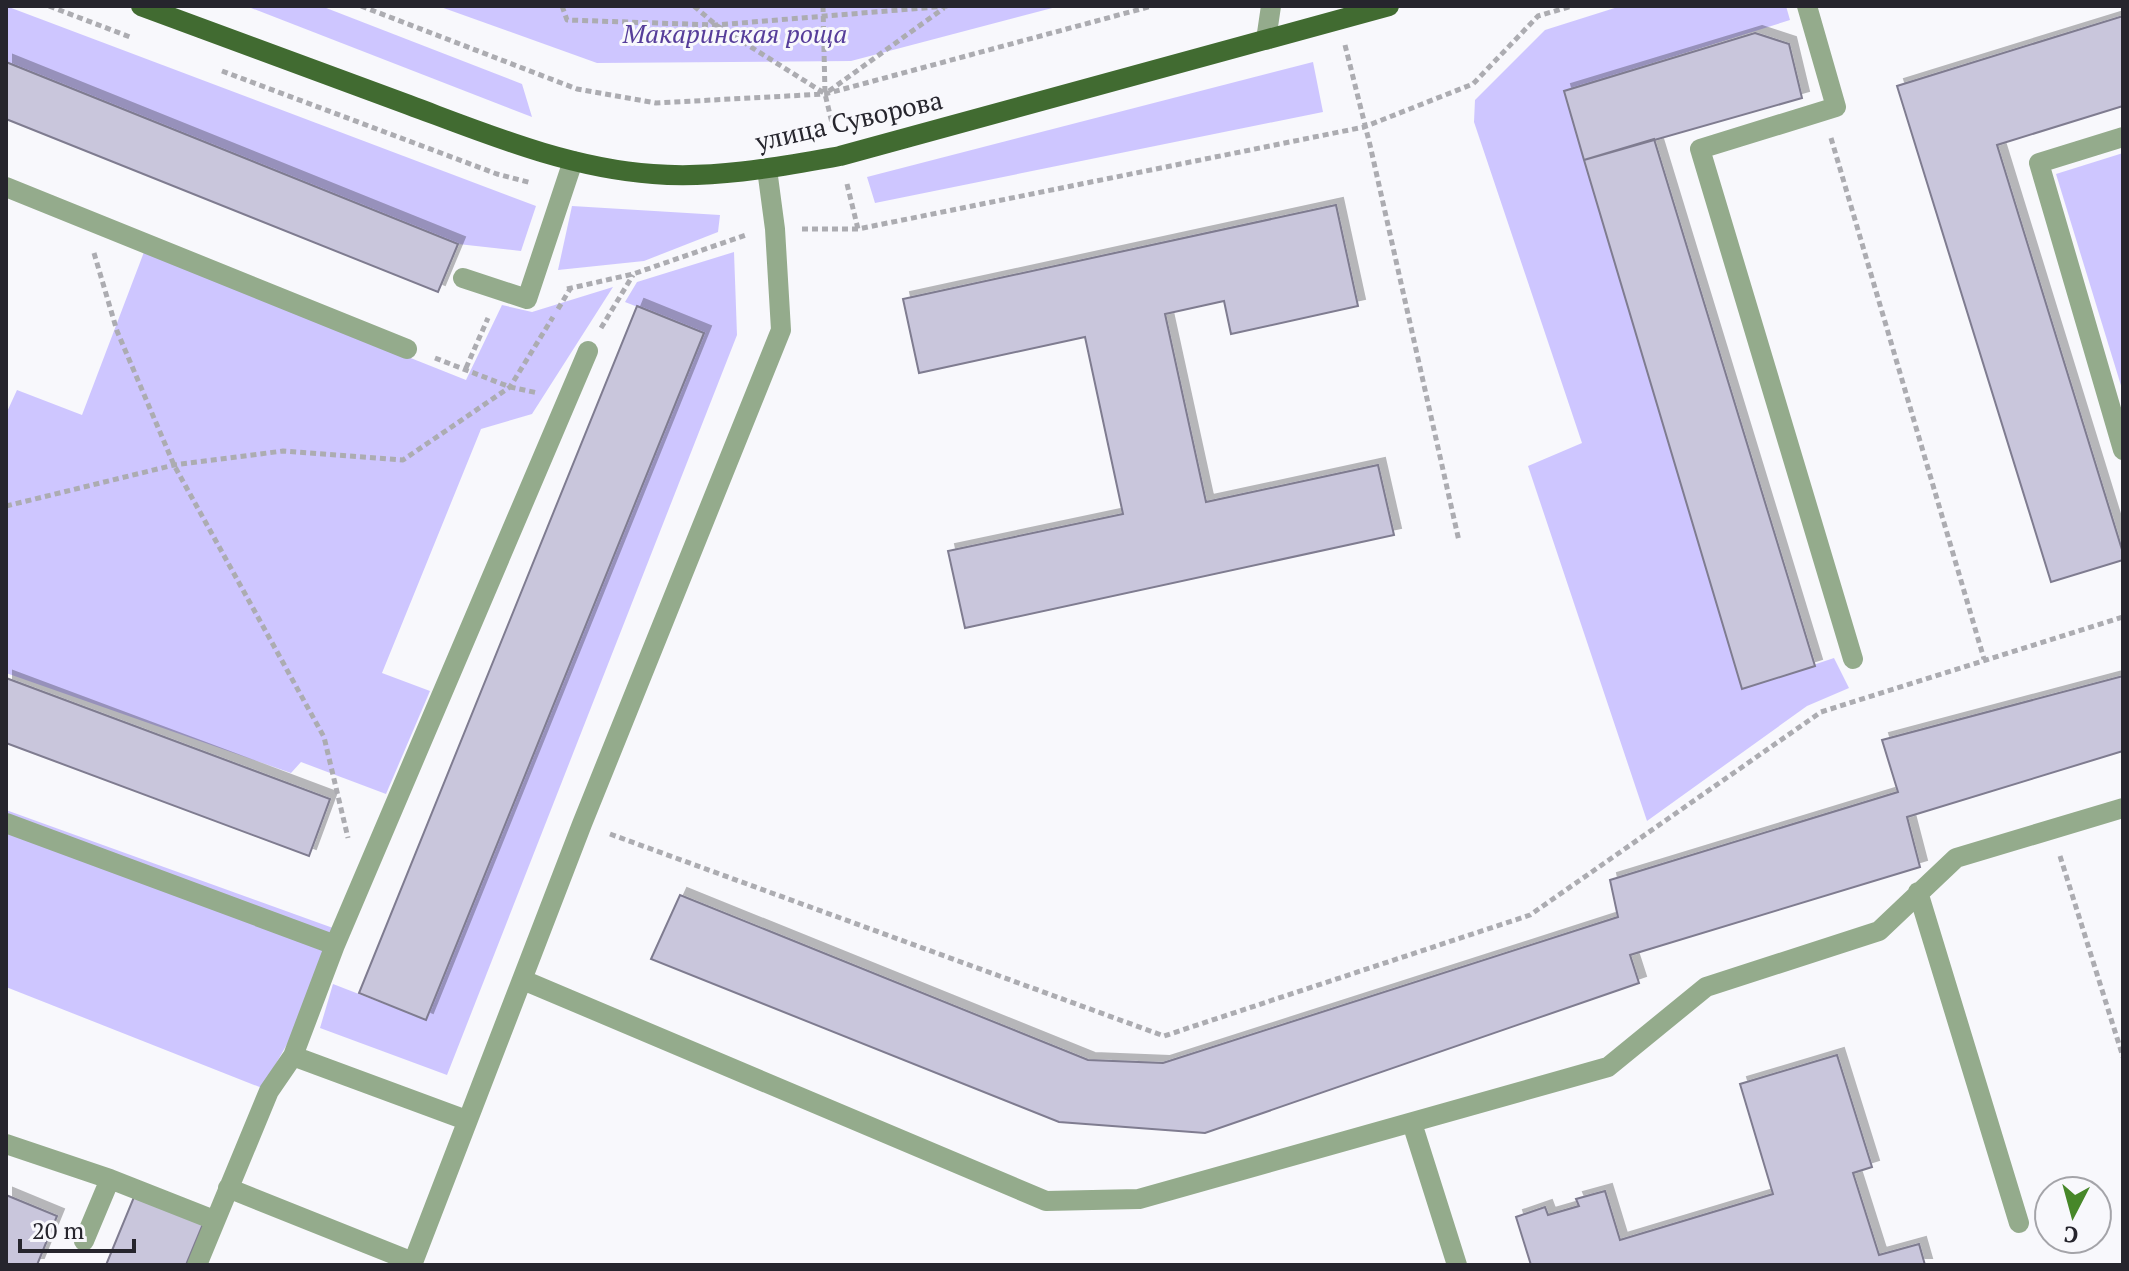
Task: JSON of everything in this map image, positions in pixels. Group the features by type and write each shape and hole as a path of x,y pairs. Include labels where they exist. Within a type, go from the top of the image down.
{"main road":[{"name":"улица Суворова","path":"141,6 492,135 573,161 653,174 711,174 767,169 840,156 1389,6"}],"lane":[{"path":"1266,40 1271,6"},
{"path":"1807,6 1836,107 1700,149 1853,659"},
{"path":"2123,137 2039,163 2123,450"},
{"path":"463,278 527,299 573,161"},
{"path":"228,1188 413,1264 582,824 781,330 775,229 767,169"},
{"path":"6,187 407,349"},
{"path":"197,1265 269,1091 293,1056 335,945 588,351"},
{"path":"523,980 1046,1201 1139,1199 1608,1067 1706,987 1879,931 1956,858 2123,808"},
{"path":"6,823 335,945"},
{"path":"1918,892 2019,1223"},
{"path":"293,1056 466,1120"},
{"path":"1412,1123 1457,1265"},
{"path":"6,1144 110,1179 214,1220"},
{"path":"84,1241 110,1179"}],"path":[{"path":"361,6 577,89 656,103 825,94 1152,6"},
{"path":"562,6 567,20 716,25 947,6"},
{"path":"694,6 716,25 825,94"},
{"path":"823,6 825,94"},
{"path":"825,94 947,6"},
{"path":"775,229 858,229 1364,127 1473,84 1538,16 1572,6"},
{"path":"1339,20 1374,160 1459,541"},
{"path":"1824,111 1984,659"},
{"path":"84,219 117,331 174,465 324,737 360,886"},
{"path":"527,299 633,274 746,235"},
{"path":"588,351 633,274"},
{"path":"6,506 174,465 283,451 403,460 510,387 570,289"},
{"path":"500,290 466,368 510,387 567,399"},
{"path":"582,824 1164,1036 1530,915 1821,712 2123,617"},
{"path":"2051,828 2123,1057"}],"green space":[{"path":"6,6 536,206 521,251 458,244 6,62"},
{"path":"246,6 321,6 522,84 532,117"},
{"name":"Макаринская роща","path":"438,6 1060,6 851,61 597,63"},
{"path":"1621,6 1786,6 1790,20 1564,91 1742,689 1834,658 1849,688 1807,706 1647,821 1528,466 1582,443 1474,122 1475,100 1545,30"},
{"path":"1313,62 1323,112 875,203 867,177"},
{"path":"2123,153 2123,392 2056,174"},
{"path":"572,206 720,215 718,232 644,261 558,270"},
{"path":"144,252 466,380 502,305 532,312 613,287 532,414 481,429 382,673 430,691 386,794 301,762 291,773 6,673 6,414 17,390 82,415"},
{"path":"734,252 737,335 447,1075 320,1028 333,984 426,1020 704,333 625,302 637,282"},
{"path":"6,810 333,928 294,1032 262,1088 6,987"}],"building":[{"path":"2123,16 2123,106 1997,145 2123,553 2123,560 2051,582 1897,86"},
{"path":"1755,33 1789,44 1802,98 1584,160 1564,91"},
{"path":"6,62 458,244 438,292 6,119"},
{"path":"1654,139 1815,666 1742,689 1584,160"},
{"path":"1336,205 1358,306 1231,334 1224,301 1165,314 1206,502 1378,465 1394,535 965,628 948,551 1123,514 1085,337 919,373 903,299"},
{"path":"637,306 704,333 426,1020 359,993"},
{"path":"2123,676 2123,751 1907,817 1920,867 1630,955 1639,983 1205,1133 1059,1122 651,959 680,895 1088,1060 1163,1063 1618,917 1610,880 1898,792 1882,740"},
{"path":"6,678 330,799 309,856 6,743"},
{"path":"1837,1055 1872,1167 1853,1173 1879,1255 1919,1244 1925,1265 1531,1265 1516,1217 1545,1207 1548,1215 1579,1206 1576,1199 1605,1191 1620,1240 1773,1194 1740,1084"},
{"path":"6,1195 57,1216 37,1265 6,1265"},
{"path":"134,1197 203,1224 186,1265 106,1265"}]}
